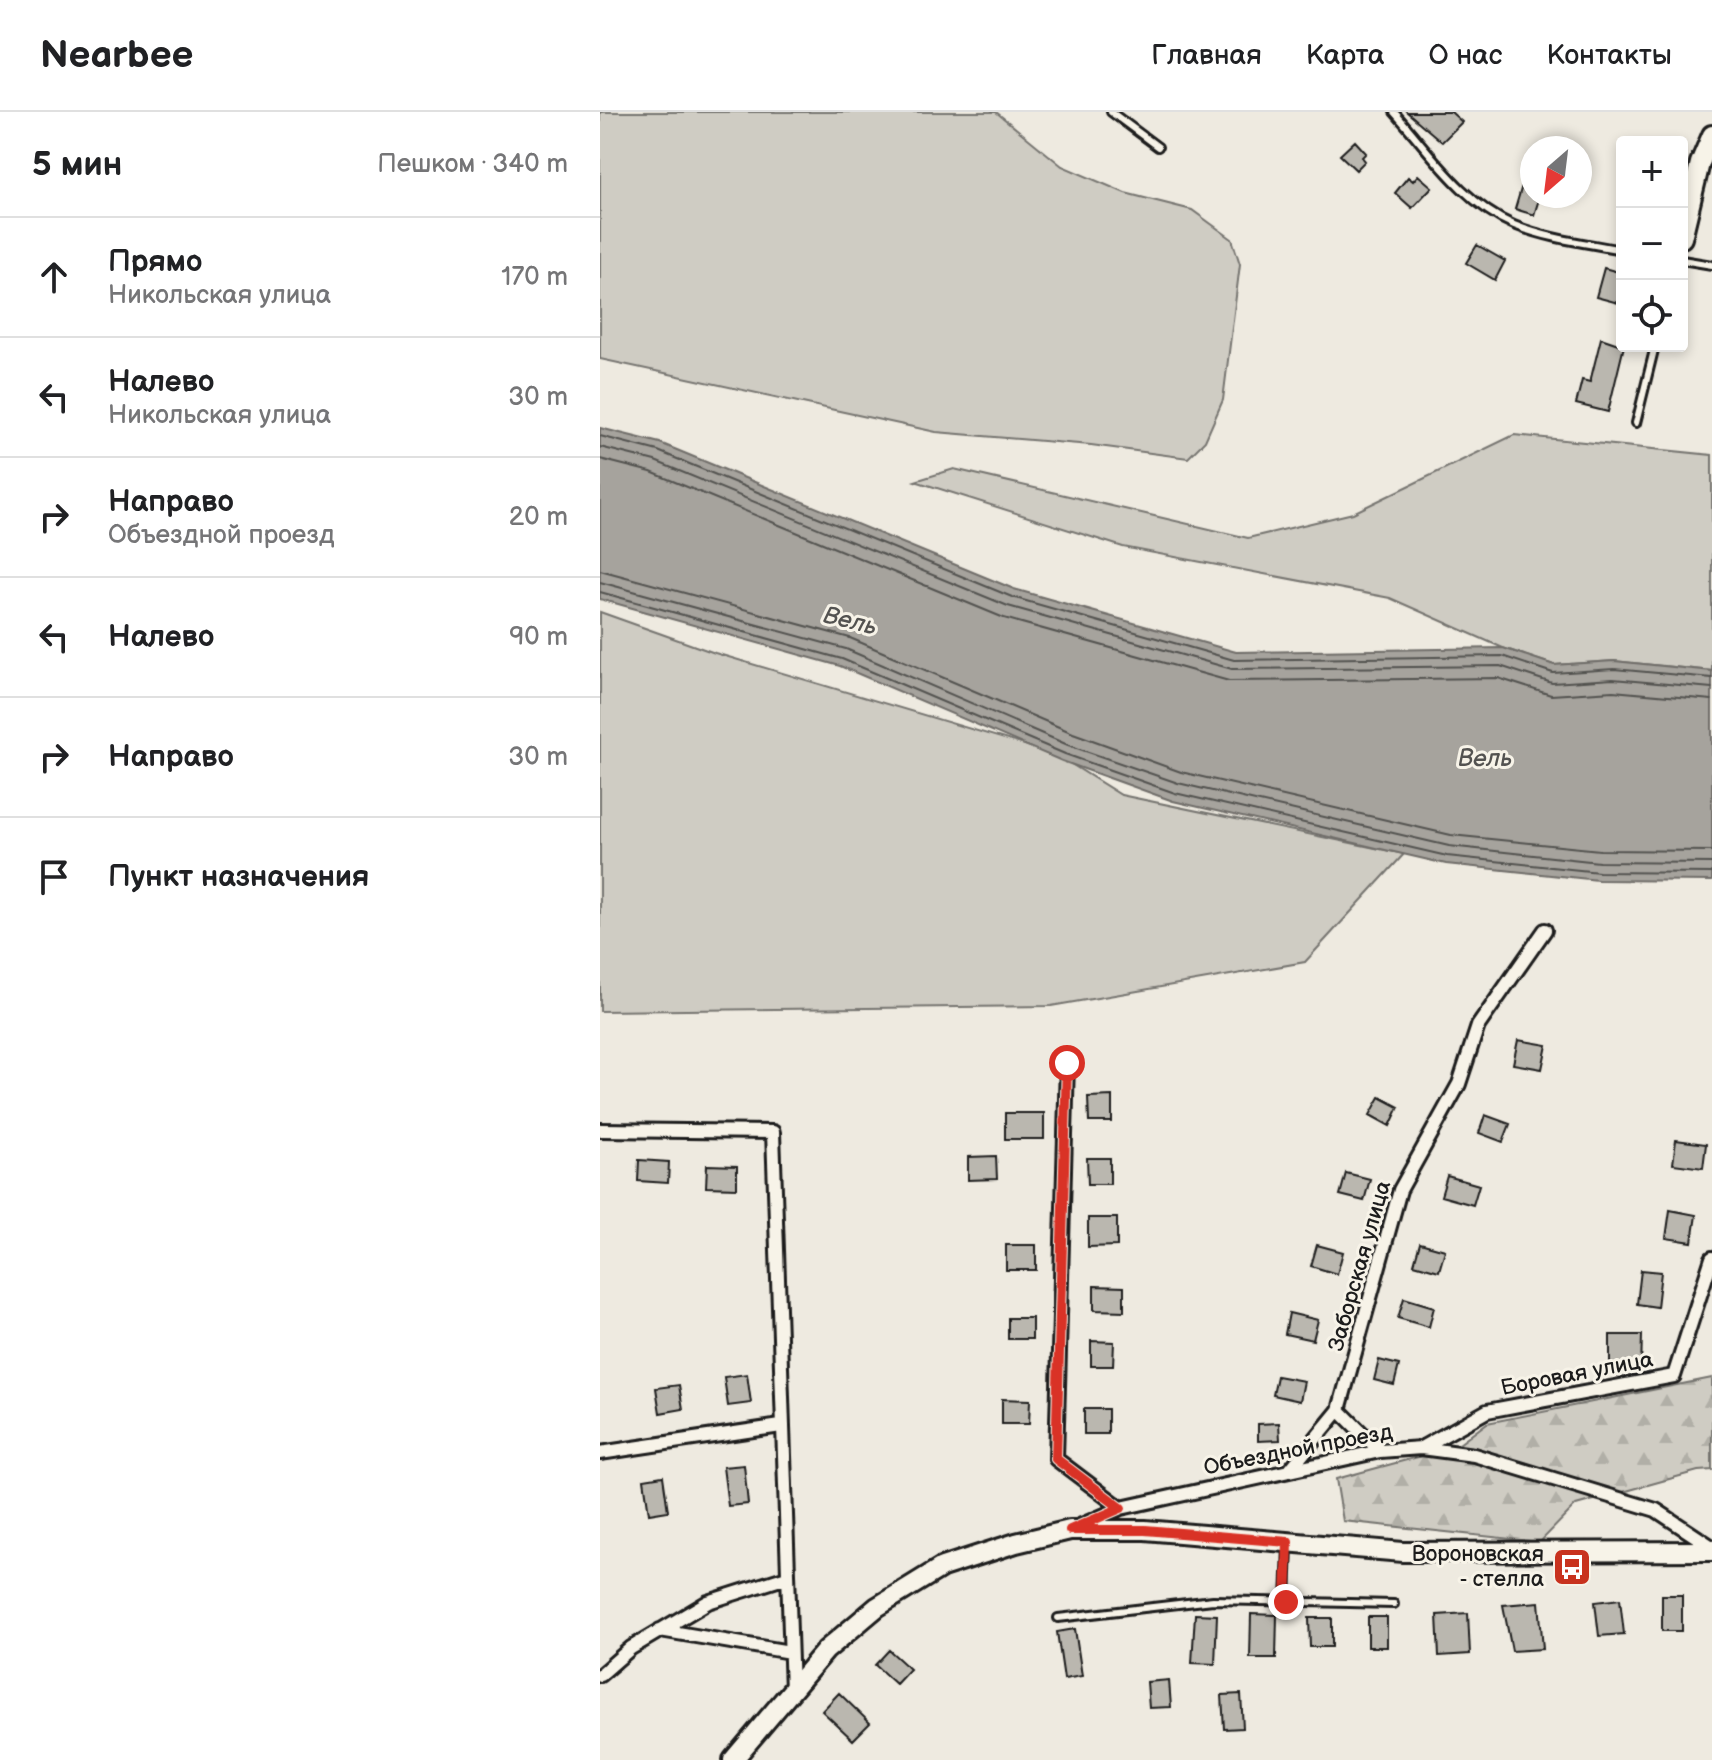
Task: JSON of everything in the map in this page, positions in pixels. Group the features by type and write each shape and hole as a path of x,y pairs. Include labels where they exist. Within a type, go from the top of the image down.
{"main road":[{"path":"1688,213 1700,163 1712,135"},
{"path":"733,1760 826,1650 877,1607 942,1567 1016,1543 1070,1530 1145,1530 1403,1552 1712,1549"}],"street":[{"name":"Заборская улица","path":"1339,1410 1400,1190 1459,1084 1478,1026 1545,930"},
{"path":"1067,1063 1056,1459 1121,1508"},
{"path":"600,1130 773,1132 792,1691"},
{"name":"Боровая улица","path":"1421,1448 1487,1411 1674,1376 1712,1258"},
{"path":"1289,1471 1339,1410 1380,1451"},
{"path":"600,1453 781,1426"},
{"name":"Объездной проезд","path":"1070,1530 1121,1508 1380,1451 1421,1448 1474,1455 1656,1510 1712,1549"},
{"path":"600,1675 631,1648 708,1602 787,1577"},
{"path":"660,1630 790,1652"}],"lane":[{"path":"1111,112 1158,147"},
{"path":"1394,112 1471,198 1512,224 1550,237 1616,249"},
{"path":"1688,261 1712,265"},
{"path":"1636,423 1654,352"},
{"path":"1286,1602 1288,1542"},
{"path":"1058,1618 1213,1600 1394,1604"}],"green space":[{"path":"600,112 996,112 1062,166 1125,193 1192,210 1232,239 1240,264 1223,400 1205,441 1188,458 1091,445 936,432 600,359"},
{"path":"1514,435 1712,455 1712,671 1614,661 1554,665 1503,648 1390,598 1123,547 915,481 954,469 1248,538 1353,513"},
{"path":"600,612 715,653 1055,754 1121,795 1404,854 1305,962 1051,1006 600,1011"},
{"path":"1712,1378 1712,1470 1698,1471 1576,1505 1540,1542 1343,1521 1336,1479 1455,1447 1487,1423"}],"water":[{"name":"Вель","path":"600,428 660,443 1014,589 1236,652 1503,648 1554,665 1614,661 1712,671 1712,881 1598,880 1446,864 1173,801 1062,761 840,666 600,599"}],"building":[{"path":"1407,112 1451,112 1462,122 1442,142"},
{"path":"1355,141 1366,153 1362,157 1365,161 1356,170 1340,155"},
{"path":"1418,175 1432,187 1412,208 1395,193 1408,177 1413,181"},
{"path":"1520,192 1520,208 1536,208 1534,215 1515,209"},
{"path":"1477,245 1505,261 1495,280 1466,263"},
{"path":"1604,268 1616,271 1616,302 1596,297"},
{"path":"1601,338 1616,343 1616,352 1623,352 1608,412 1576,404 1582,380 1590,382"},
{"path":"1518,1040 1547,1045 1542,1069 1513,1064"},
{"path":"1112,1096 1112,1122 1089,1122 1088,1097"},
{"path":"1380,1097 1399,1107 1390,1126 1370,1115"},
{"path":"1005,1113 1044,1113 1044,1139 1005,1139"},
{"path":"1485,1115 1510,1124 1503,1142 1479,1133"},
{"path":"1676,1140 1706,1144 1703,1168 1673,1164"},
{"path":"996,1156 997,1179 968,1180 968,1157"},
{"path":"1087,1158 1110,1158 1110,1184 1088,1184"},
{"path":"639,1160 669,1162 668,1183 638,1181"},
{"path":"707,1165 737,1166 737,1188 706,1187"},
{"path":"1346,1173 1370,1179 1364,1201 1340,1195"},
{"path":"1447,1176 1479,1185 1473,1205 1441,1196"},
{"path":"1670,1210 1696,1215 1692,1242 1666,1238"},
{"path":"1088,1218 1117,1218 1117,1246 1088,1247"},
{"path":"1420,1243 1445,1250 1439,1271 1414,1264"},
{"path":"1006,1245 1036,1245 1036,1270 1006,1270"},
{"path":"1317,1245 1343,1252 1337,1274 1311,1266"},
{"path":"1641,1270 1661,1272 1657,1307 1637,1304"},
{"path":"1094,1286 1124,1287 1124,1311 1094,1310"},
{"path":"1404,1298 1434,1307 1429,1327 1398,1318"},
{"path":"1289,1313 1318,1320 1313,1340 1285,1334"},
{"path":"1008,1318 1032,1318 1032,1339 1008,1339"},
{"path":"1610,1335 1642,1335 1641,1369 1610,1368"},
{"path":"1091,1341 1114,1342 1113,1366 1091,1366"},
{"path":"1379,1360 1399,1365 1394,1385 1374,1380"},
{"path":"747,1374 751,1403 728,1406 724,1377"},
{"path":"1277,1376 1304,1381 1300,1401 1273,1395"},
{"path":"679,1385 683,1409 660,1413 656,1388"},
{"path":"1002,1399 1030,1400 1029,1424 1002,1424"},
{"path":"1084,1409 1108,1409 1108,1434 1084,1434"},
{"path":"1279,1423 1280,1440 1258,1441 1258,1424"},
{"path":"744,1465 748,1504 728,1506 723,1467"},
{"path":"663,1476 668,1511 649,1514 644,1479"},
{"path":"1662,1595 1682,1595 1682,1631 1662,1631"},
{"path":"1620,1599 1624,1634 1599,1636 1595,1602"},
{"path":"1539,1602 1543,1649 1512,1651 1503,1605"},
{"path":"1468,1613 1470,1654 1439,1656 1437,1615"},
{"path":"1195,1614 1217,1615 1215,1664 1192,1663"},
{"path":"1251,1614 1277,1615 1276,1658 1250,1658"},
{"path":"1368,1617 1387,1617 1387,1647 1368,1647"},
{"path":"1309,1618 1332,1618 1332,1647 1310,1647"},
{"path":"1075,1629 1082,1676 1064,1679 1057,1632"},
{"path":"889,1650 910,1669 896,1684 875,1665"},
{"path":"1169,1680 1171,1707 1149,1708 1147,1682"},
{"path":"839,1693 870,1723 853,1740 822,1711"},
{"path":"1241,1694 1243,1728 1224,1729 1222,1695"}],"place":[{"name":"Вороновская - стелла","path":"1572,1567"}],"route":[{"path":"1067,1063 1056,1459 1121,1508 1070,1530 1145,1530 1288,1542 1286,1602"}]}
